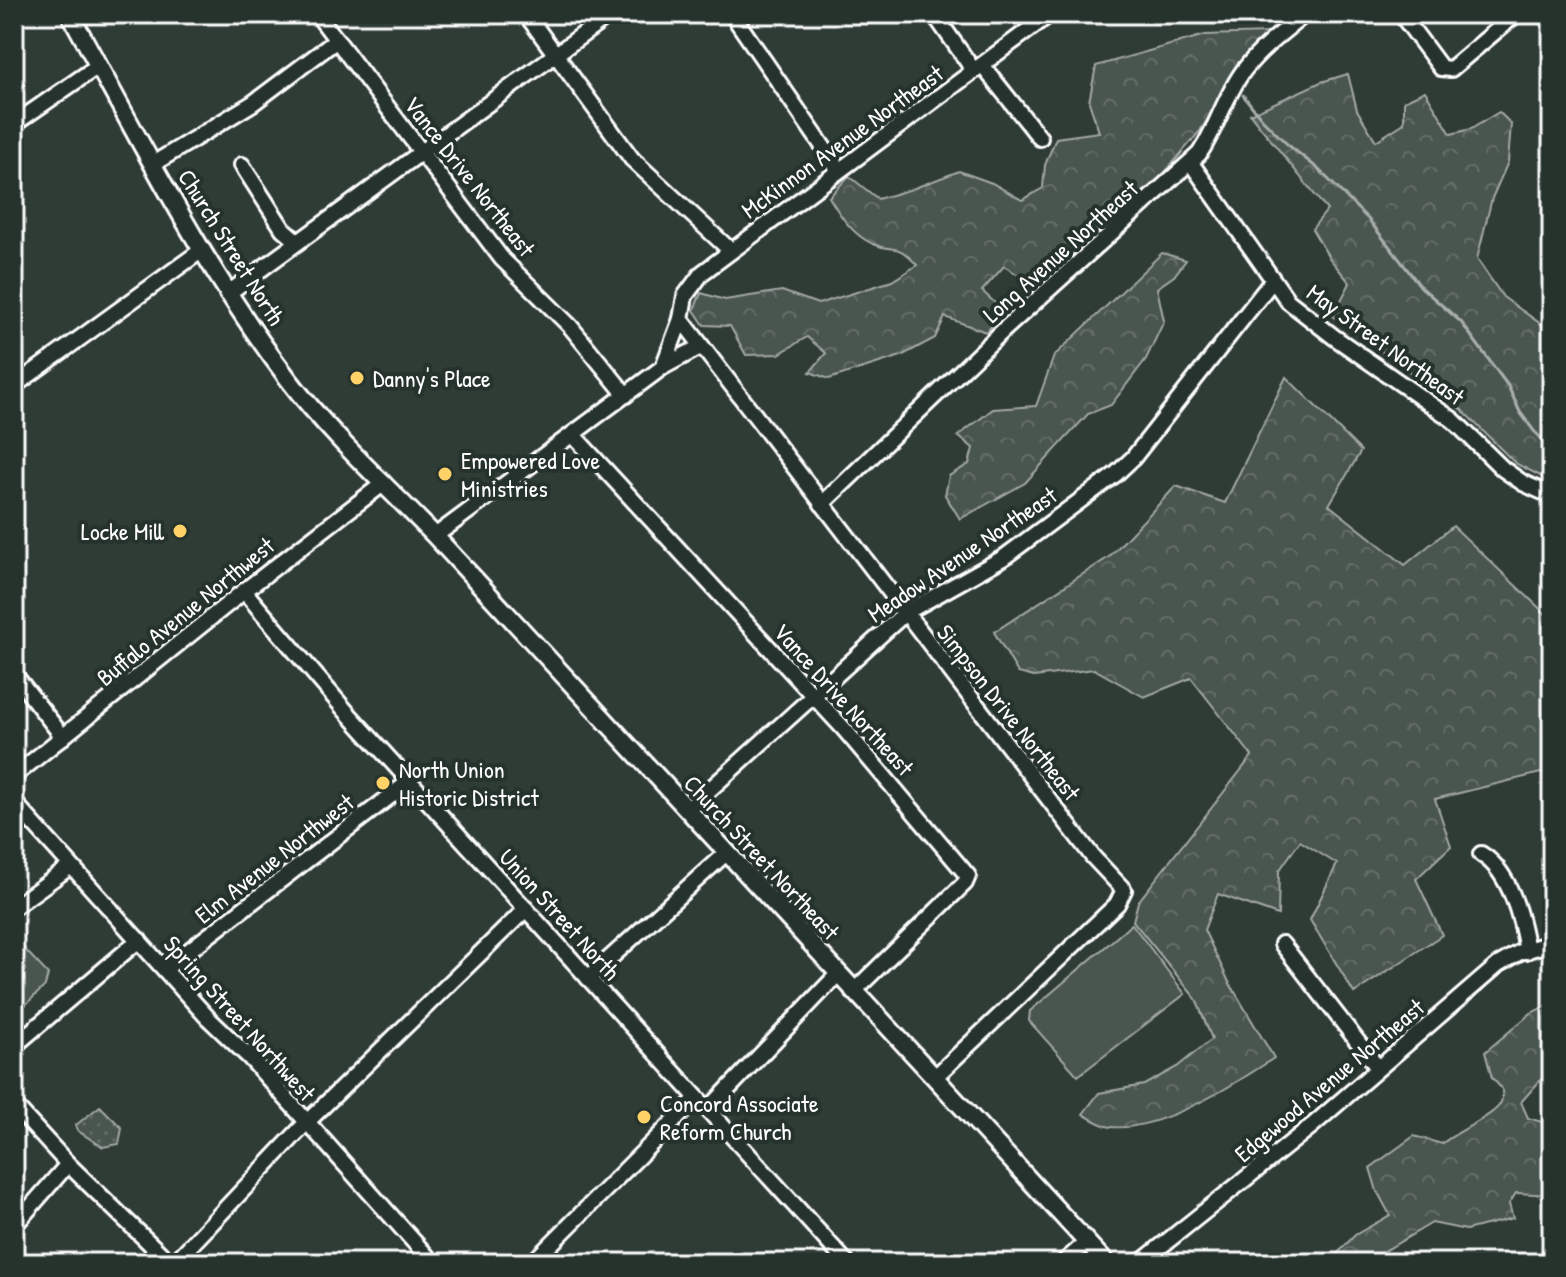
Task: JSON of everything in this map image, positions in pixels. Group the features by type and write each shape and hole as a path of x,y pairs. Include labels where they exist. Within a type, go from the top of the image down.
{"main road":[{"name":"Church Street North","path":"70,14 227,294 324,424 384,483"},
{"name":"Church Street Northeast","path":"384,483 1106,1263"}],"street":[{"name":"Vance Drive Northeast","path":"317,14 502,259 570,326 626,395"},
{"path":"526,14 632,159 731,251"},
{"path":"227,294 611,14"},
{"path":"732,14 839,170"},
{"path":"934,14 1040,138"},
{"name":"McKinnon Avenue Northeast","path":"663,367 681,319 685,296 702,273 1050,14"},
{"name":"Long Avenue Northeast","path":"822,504 1007,327 1191,163 1210,138 1243,71 1304,14"},
{"path":"1401,14 1441,68 1451,69 1516,14"},
{"path":"153,164 253,103 337,40"},
{"path":"14,124 98,66"},
{"name":"May Street Northeast","path":"1191,163 1273,280 1298,310 1453,420 1503,469 1523,483 1552,496"},
{"path":"242,165 283,229 298,242"},
{"path":"14,386 202,250"},
{"name":"Meadow Avenue Northeast","path":"687,810 905,613 1003,558 1116,474 1133,458 1273,280"},
{"path":"435,536 663,367 700,347 681,319"},
{"name":"Simpson Drive Northeast","path":"700,347 1093,857 1124,890 1117,904 935,1077"},
{"name":"Vance Drive Northeast","path":"573,435 844,729 968,876 965,883 853,992"},
{"name":"Buffalo Avenue Northwest","path":"14,776 384,483"},
{"name":"Union Street North","path":"244,591 410,781 847,1263"},
{"path":"14,674 63,737"},
{"name":"Elm Avenue Northwest","path":"165,969 410,781"},
{"name":"Spring Street Northwest","path":"14,802 208,1018 250,1058 433,1263"},
{"path":"588,978 726,853"},
{"path":"1481,854 1494,864 1505,882 1519,916 1527,951"},
{"path":"14,907 71,866"},
{"path":"14,1105 68,1164 172,1263 306,1123 526,909"},
{"path":"14,1046 139,940"},
{"name":"Edgewood Avenue Northeast","path":"1140,1263 1311,1127 1498,965 1512,956 1552,943"},
{"path":"1282,944 1378,1068"},
{"path":"708,1110 838,974"},
{"path":"532,1263 697,1098"},
{"path":"14,1226 68,1164"},
{"path":"1063,1263 1087,1242"},
{"path":"1519,1263 1544,1263"}],"green space":[{"path":"1268,33 1200,131 1162,176 1036,286 1004,266 982,291 1005,312 986,332 945,317 935,338 901,356 829,379 810,372 826,353 807,337 779,354 746,355 730,326 704,325 694,310 701,293 725,300 782,291 818,304 892,281 917,265 899,250 866,240 842,217 829,197 849,176 878,199 959,171 992,183 1022,200 1043,188 1045,165 1056,138 1099,132 1089,102 1096,66 1205,35"},
{"path":"1348,74 1357,110 1376,141 1404,123 1404,101 1425,91 1451,134 1471,129 1499,112 1511,124 1508,162 1492,198 1477,259 1503,297 1545,327 1552,346 1552,482 1515,463 1462,410 1333,316 1350,283 1330,259 1312,229 1327,210 1250,114 1321,82"},
{"path":"1162,253 1186,260 1174,276 1157,288 1164,321 1146,359 1111,405 1088,414 1025,483 960,519 945,495 949,476 969,464 973,448 958,436 993,409 1036,406 1054,356"},
{"path":"1286,377 1361,451 1329,505 1405,565 1453,526 1552,620 1552,753 1545,772 1435,799 1451,846 1416,879 1442,935 1354,993 1310,920 1337,864 1300,841 1279,871 1278,915 1218,894 1204,930 1229,982 1274,1058 1218,1093 1173,1114 1130,1127 1111,1127 1083,1114 1099,1093 1144,1085 1177,1067 1212,1039 1196,999 1133,921 1138,902 1252,756 1191,678 1144,697 1094,669 1034,677 1018,673 994,632 1109,557 1176,486 1225,503"},
{"path":"1132,924 1185,994 1078,1076 1029,1021 1030,1011"},
{"path":"14,938 48,974 45,986 14,1016"},
{"path":"1552,1003 1552,1067 1521,1102 1528,1118 1552,1125 1552,1195 1516,1193 1509,1204 1513,1218 1466,1230 1432,1223 1383,1252 1380,1263 1337,1263 1337,1254 1355,1235 1390,1215 1377,1191 1370,1168 1414,1136 1442,1144 1498,1107 1502,1089 1492,1078 1485,1052 1531,1013"},
{"path":"100,1106 122,1128 119,1144 103,1147 78,1131 76,1125"}],"waterway":[{"path":"1243,95 1287,144 1317,168 1368,219 1421,287 1461,322 1508,386 1520,412 1552,449"}],"place":[{"name":"Danny's Place","path":"357,378"},
{"name":"Empowered Love Ministries","path":"445,474"},
{"name":"Locke Mill","path":"180,531"},
{"name":"North Union Historic District","path":"383,783"},
{"name":"Concord Associate Reform Church","path":"644,1117"}]}
